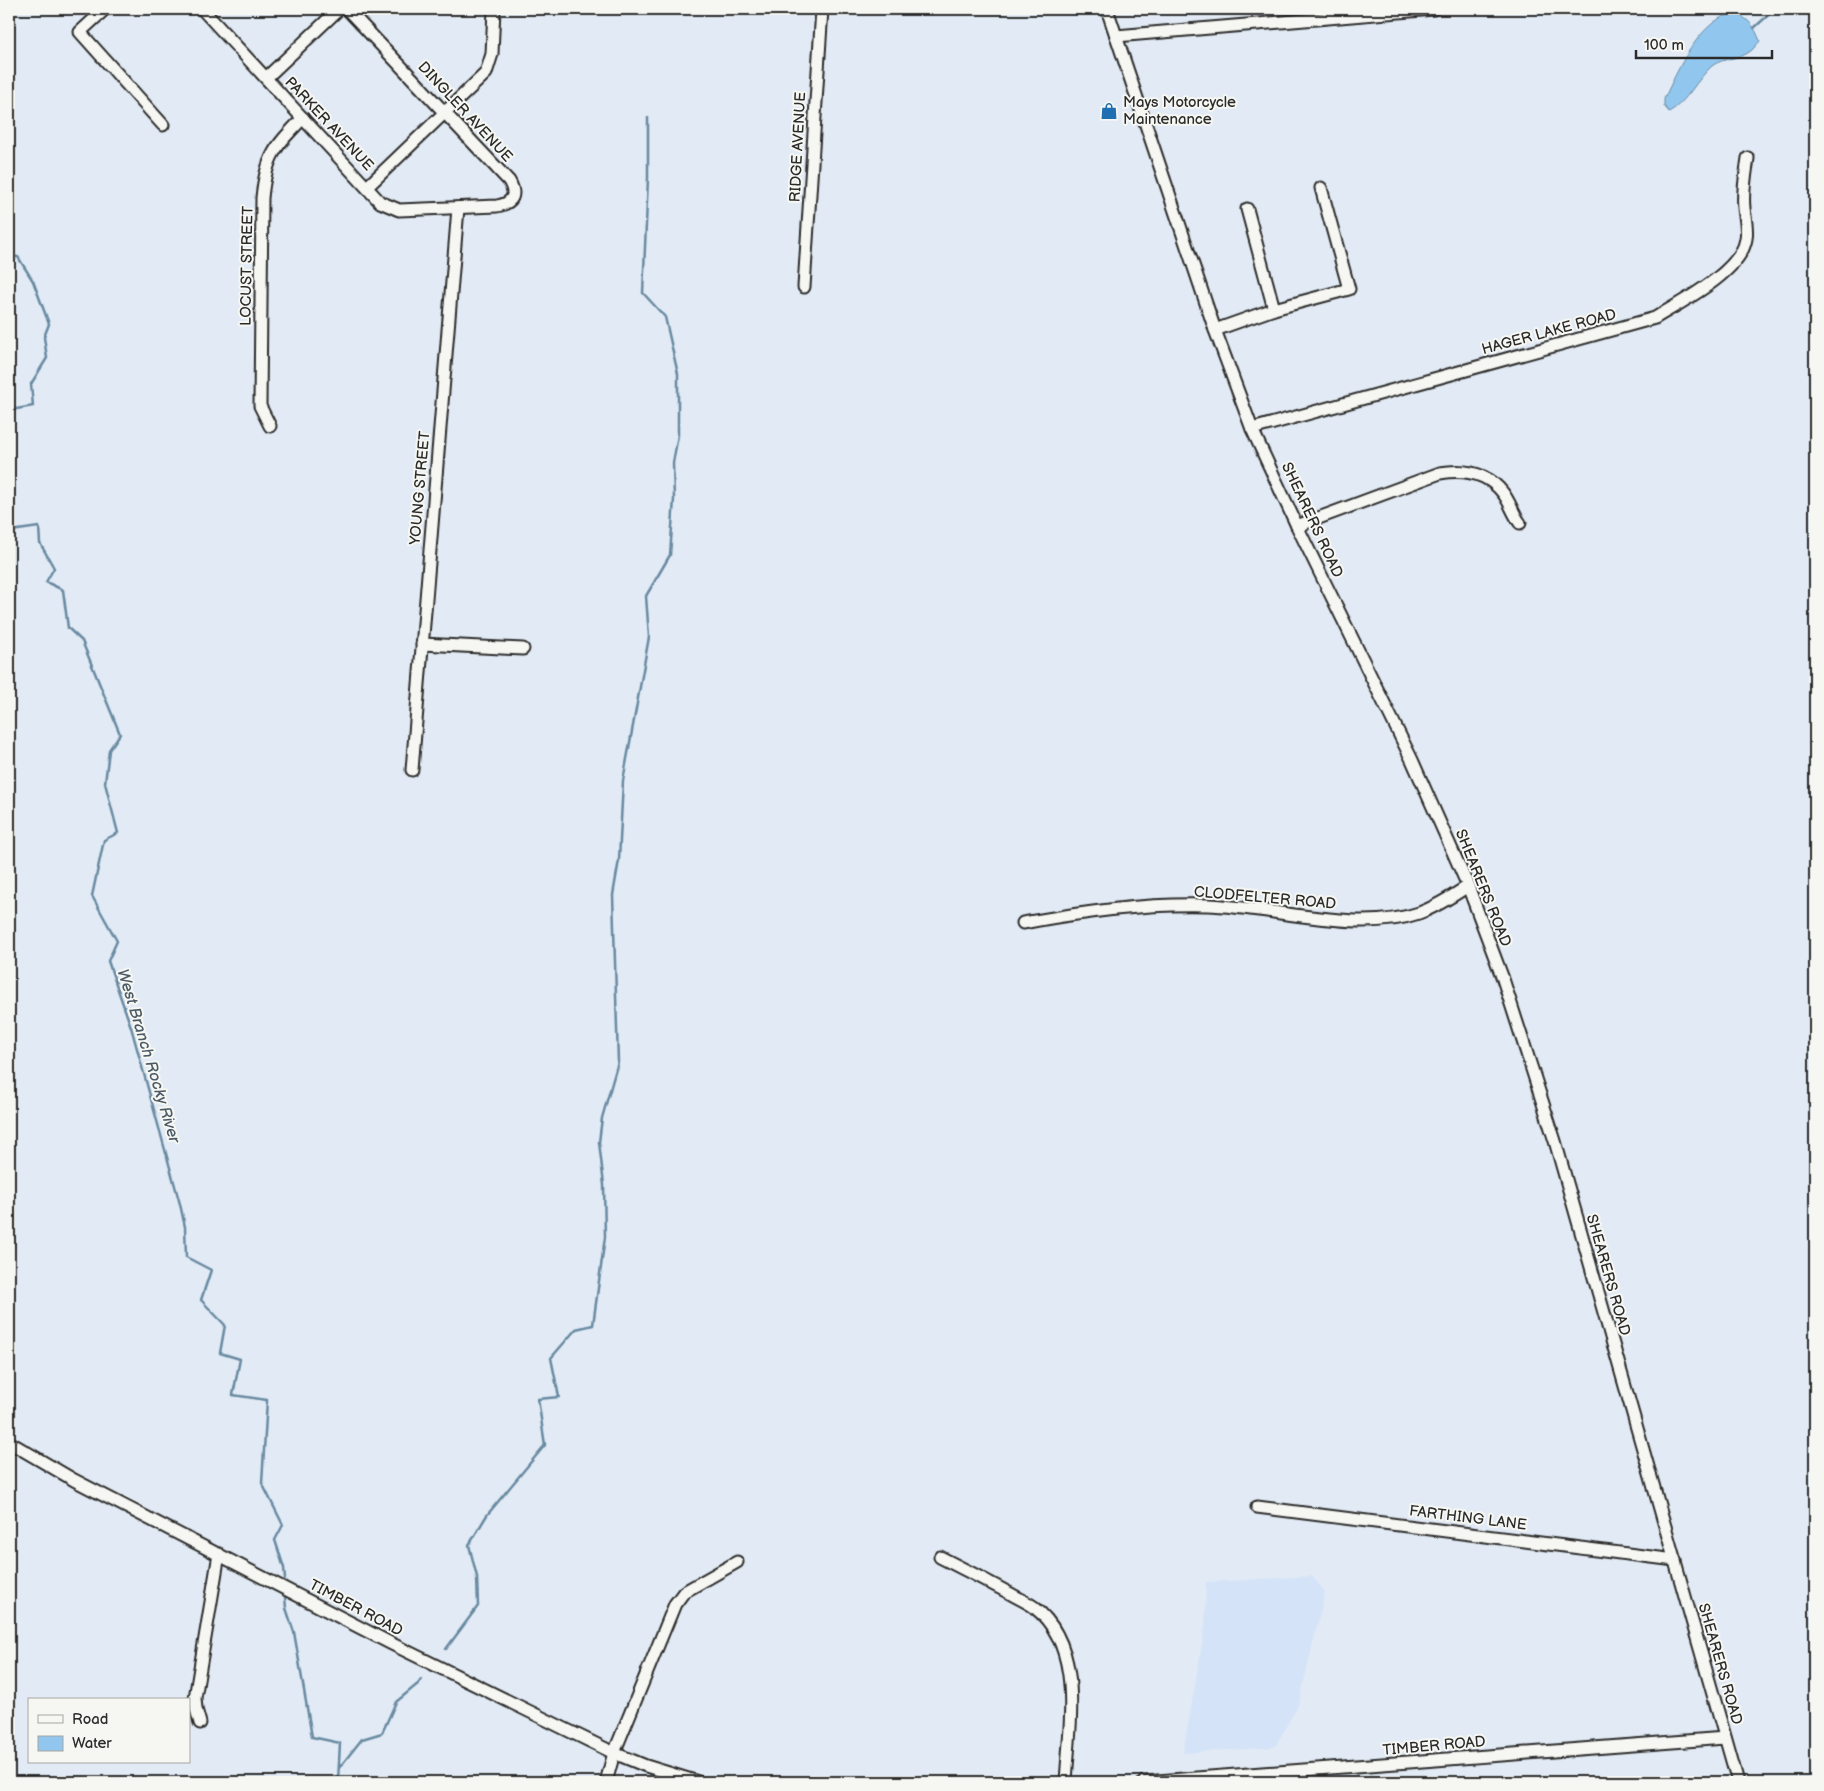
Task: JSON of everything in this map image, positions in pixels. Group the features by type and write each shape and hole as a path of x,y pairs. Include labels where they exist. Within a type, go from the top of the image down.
{"street":[{"path":"105,9 80,32 163,125"},
{"name":"PARKER AVENUE","path":"202,9 380,202 399,210 458,208"},
{"path":"266,78 339,9"},
{"name":"DINGLER AVENUE","path":"347,9 509,181 513,189 512,198 506,204 458,208"},
{"path":"367,187 486,73 492,54 494,9"},
{"name":"RIDGE AVENUE","path":"804,287 822,9"},
{"name":"SHEARERS ROAD","path":"1107,9 1214,330 1252,429 1297,526 1412,760 1468,886 1503,979 1552,1132 1738,1782"},
{"path":"1116,36 1434,9"},
{"name":"LOCUST STREET","path":"270,426 260,406 262,198 264,176 270,156 280,142 303,118"},
{"name":"HAGER LAKE ROAD","path":"1252,429 1655,318 1710,284 1726,271 1740,255 1746,241 1747,225 1744,209 1744,187 1748,158"},
{"path":"1214,330 1274,309 1349,289 1321,188"},
{"name":"YOUNG STREET","path":"412,770 458,208"},
{"path":"1247,209 1274,309"},
{"path":"1297,526 1440,473 1457,470 1475,473 1491,481 1503,493 1520,523"},
{"path":"422,644 523,649"},
{"name":"CLODFELTER ROAD","path":"1023,922 1146,906 1208,905 1269,910 1345,920 1390,919 1418,913 1445,901 1468,886"},
{"name":"TIMBER ROAD","path":"9,1442 74,1480 390,1643 614,1753 698,1782"},
{"name":"FARTHING LANE","path":"1257,1507 1675,1560"},
{"path":"200,1723 195,1698 219,1554"},
{"path":"940,1557 987,1580 1034,1607 1059,1637 1067,1659 1069,1683 1066,1782"},
{"path":"606,1782 614,1753 675,1604 684,1592 737,1562"},
{"name":"TIMBER ROAD","path":"1144,1782 1725,1738"}],"shaded area":[{"path":"1312,1576 1325,1592 1299,1703 1275,1747 1183,1753 1205,1627 1206,1582"}],"water":[{"path":"1733,12 1750,23 1760,41 1748,53 1721,61 1712,66 1687,96 1669,112 1664,106 1664,99 1691,48 1709,26"}],"waterway":[{"path":"1754,28 1775,9"},
{"path":"446,1649 478,1606 477,1577 469,1545 487,1515 545,1445 538,1399 559,1397 551,1358 576,1329 593,1325 605,1237 604,1185 599,1142 602,1118 618,1062 613,895 619,860 623,781 649,637 646,596 670,555 674,499 673,463 678,435 678,374 665,317 643,293 648,178 648,118"},
{"name":"West Branch Rocky River","path":"9,256 18,257 33,281 49,324 44,337 47,358 31,384 33,406 11,410 9,435"},
{"name":"West Branch Rocky River","path":"9,512 11,531 39,527 40,543 54,568 46,582 63,590 68,628 82,641 120,734 109,750 105,783 118,833 104,840 92,896 117,941 108,961 131,1027 180,1204 185,1227 186,1257 211,1270 201,1300 225,1325 220,1353 240,1359 233,1395 267,1400 262,1483 283,1525 275,1540 284,1568 285,1579"},
{"name":"West Branch Rocky River","path":"285,1597 286,1608 294,1632 312,1737 340,1743 338,1782"},
{"path":"339,1768 362,1739 382,1733 396,1702 419,1683 421,1679"}],"place":[{"name":"Mays Motorcycle Maintenance","path":"1109,111"}]}
